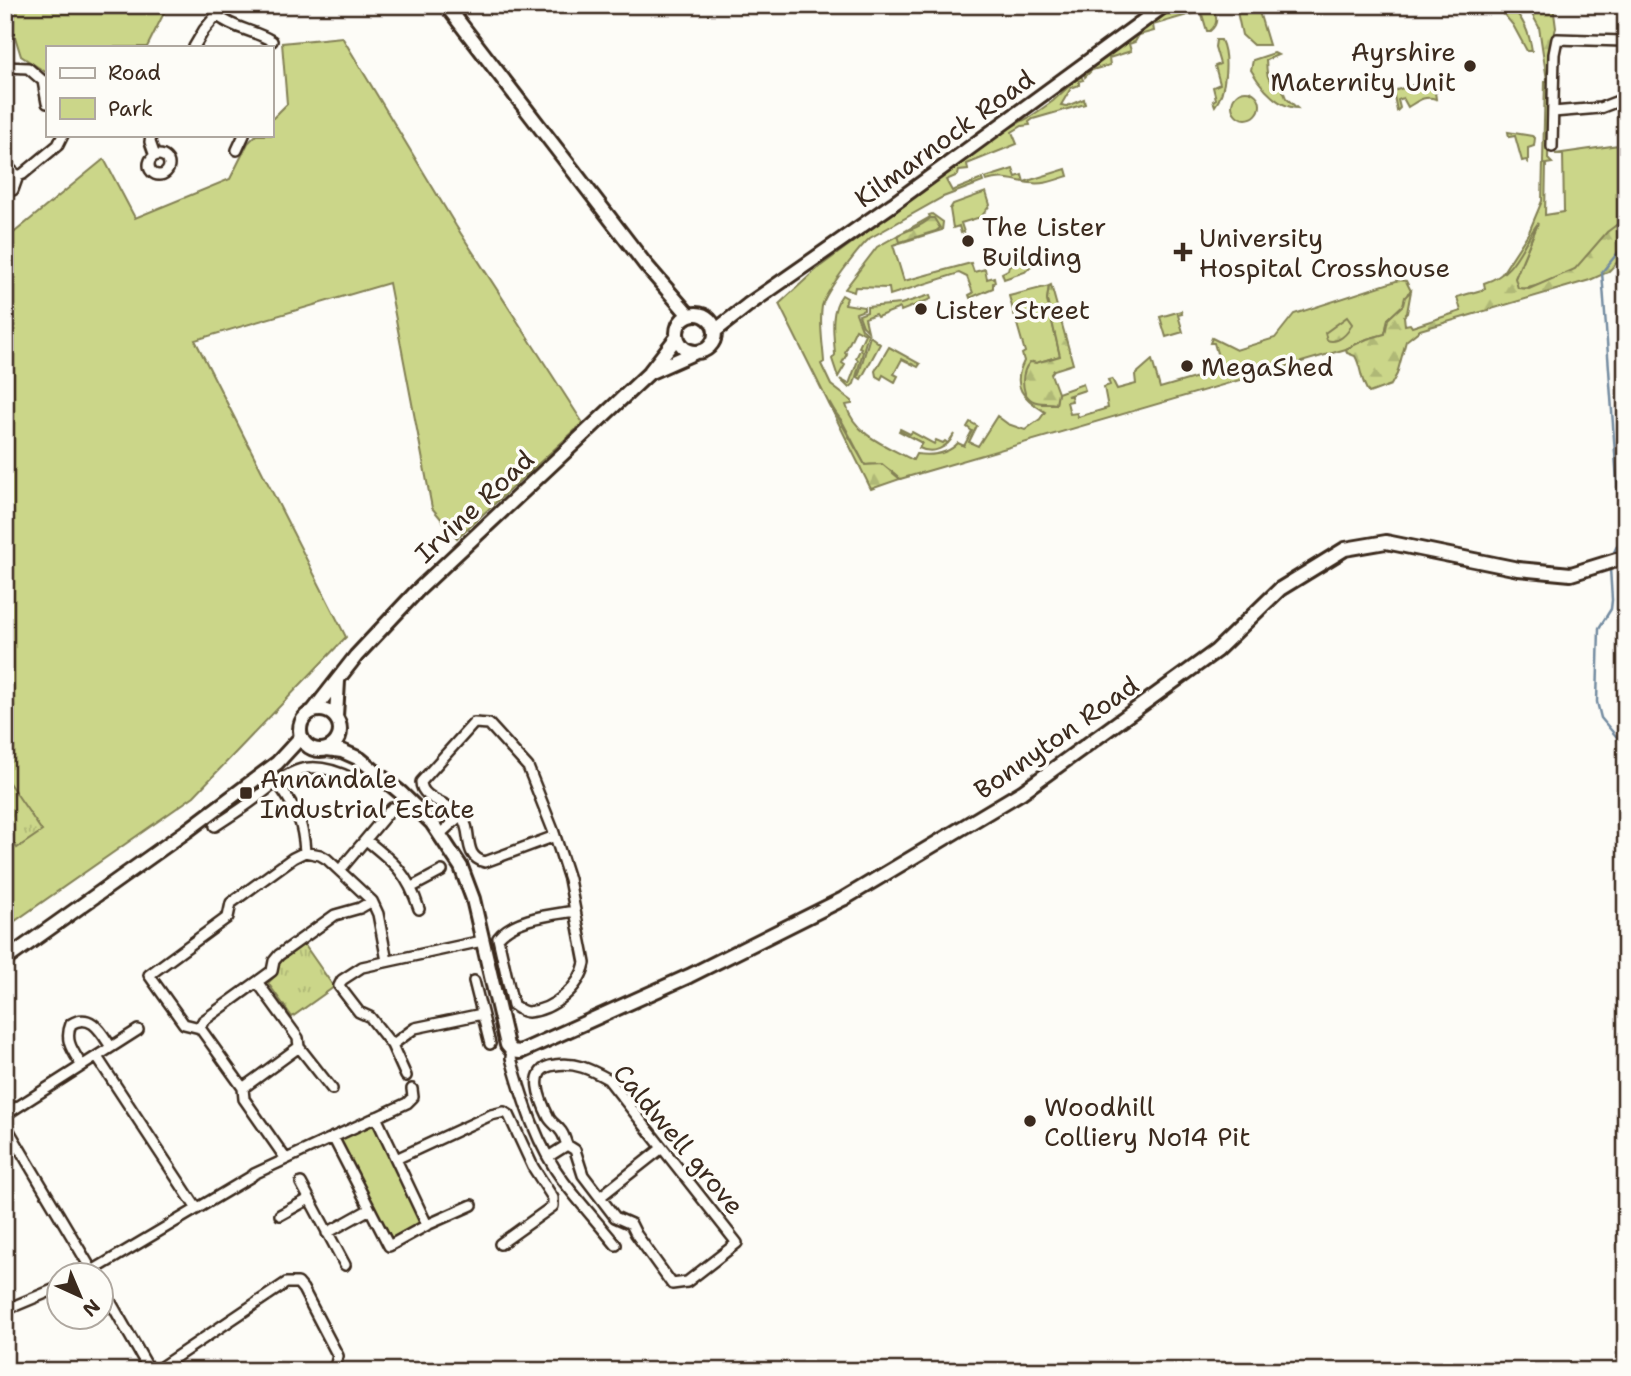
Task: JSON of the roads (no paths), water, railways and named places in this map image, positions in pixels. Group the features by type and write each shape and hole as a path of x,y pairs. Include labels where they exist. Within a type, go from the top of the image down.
{"main road":[{"path":"446,5 645,264 689,315"},
{"name":"Kilmarnock Road","path":"715,331 1165,5"},
{"name":"Kilmarnock Road","path":"709,318 748,305"},
{"path":"699,314 709,318 715,331 712,344 702,351 684,348 677,337 679,324 689,315 699,314"},
{"name":"Irvine Road","path":"313,711 356,656 417,592 649,373 677,337"},
{"name":"Irvine Road","path":"649,373 696,352"},
{"name":"Bonnyton Road","path":"512,1051 520,1052 677,982 843,899 1022,792 1216,651 1280,589 1345,549 1386,542 1518,569 1571,574 1616,561"},
{"path":"277,763 337,741 338,681"},
{"path":"360,759 338,723 325,711 313,711 303,719 301,737 309,747 342,751 360,759 432,823 461,867 473,898 507,1045 512,1051"},
{"path":"5,960 277,763 301,737"}],"street":[{"path":"195,46 225,5"},
{"path":"218,16 228,24 260,34 272,41"},
{"path":"1552,147 1557,39 1623,41 1626,38"},
{"path":"5,67 28,68 45,81"},
{"path":"1553,113 1600,108 1626,98"},
{"path":"13,190 18,176 58,145 62,136"},
{"path":"151,136 155,156"},
{"path":"237,150 244,136"},
{"path":"5,165 18,176"},
{"path":"555,836 485,862 479,861 470,851 465,822 461,815 449,805 424,793 421,782 474,723 489,724 528,767 555,836 569,879 575,911 584,963 582,975 560,999 545,1007 523,1011 513,1004 498,938 503,932 524,923 575,911"},
{"path":"215,826 291,771 312,767 328,768 353,779"},
{"path":"277,781 299,813 304,831 305,852"},
{"path":"340,870 392,808"},
{"path":"440,834 461,815"},
{"path":"366,840 392,861 412,887 419,909"},
{"path":"286,1159 244,1099 243,1088 200,1028 184,1024 149,975 228,917 232,903 305,852 320,855 372,901 378,914 387,961"},
{"path":"412,887 442,871"},
{"path":"200,1028 203,1021 272,971 274,961 279,955 335,915 360,908 372,901"},
{"path":"406,1076 391,1045 370,1017 359,1012 339,986 342,980 362,967 482,941"},
{"path":"474,981 490,1044"},
{"path":"258,983 298,1038 299,1047 332,1089"},
{"path":"391,1045 415,1028 482,1014"},
{"path":"82,1066 69,1045 67,1035 71,1024 83,1019 90,1021 99,1028 111,1047"},
{"path":"5,1115 138,1030"},
{"path":"243,1088 299,1047"},
{"path":"512,1051 511,1058 524,1103 548,1157 563,1181 616,1245"},
{"path":"97,1057 197,1209"},
{"name":"Caldwell grove","path":"566,1063 588,1068 608,1079 737,1242 687,1282 672,1284 631,1224 615,1217 583,1175 575,1150 567,1145 562,1131 550,1120 537,1077 539,1070 546,1066 566,1063"},
{"path":"323,1077 333,1070"},
{"path":"114,1260 253,1175 407,1103 413,1097 412,1089"},
{"path":"396,1159 491,1115 503,1112 509,1115 533,1167 553,1198 553,1206 500,1244"},
{"path":"376,1117 427,1225"},
{"path":"5,1124 83,1260"},
{"path":"334,1137 388,1246 472,1205"},
{"path":"548,1157 567,1145"},
{"name":"Caldwell grove","path":"600,1197 662,1148"},
{"path":"301,1183 345,1265"},
{"path":"280,1215 309,1199"},
{"path":"327,1233 370,1209"},
{"path":"116,1310 153,1371 286,1283 298,1283 338,1356 331,1369"},
{"path":"5,1310 46,1293"}],"waterway":[{"path":"1611,558 1624,532 1620,522 1602,272 1626,243"},
{"path":"1610,568 1611,609 1599,628 1597,702 1601,718 1621,742"}],"place":[{"name":"Ayrshire Maternity Unit","path":"1470,66"},
{"name":"The Lister Building","path":"968,241"},
{"name":"University Hospital Crosshouse","path":"1183,252"},
{"name":"Lister Street","path":"921,309"},
{"name":"MegaShed","path":"1187,366"},
{"name":"Annandale Industrial Estate","path":"246,793"},
{"name":"Woodhill Colliery No14 Pit","path":"1030,1121"}]}
